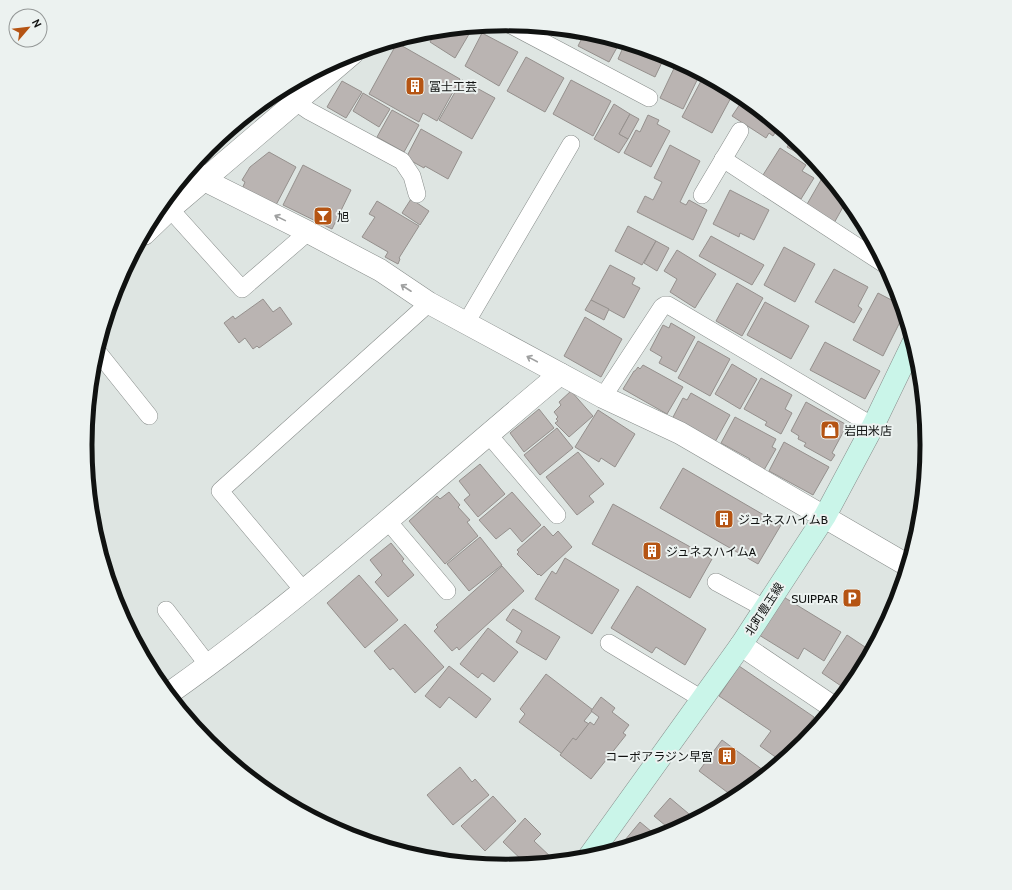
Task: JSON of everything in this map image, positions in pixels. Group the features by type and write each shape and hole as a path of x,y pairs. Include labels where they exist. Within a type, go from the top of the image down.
{"main road":[{"name":"北町豊玉線","path":"600,848 702,698 741,645 824,516 873,426 909,351"}],"street":[{"path":"159,220 170,209 198,173 296,102 335,69"},
{"path":"198,173 380,270 429,303 560,374 603,397 680,433 903,563"},
{"path":"173,690 208,665 303,590 560,374"},
{"path":"741,645 828,704"}],"lane":[{"path":"523,32 649,98"},
{"path":"296,102 309,111 402,161 412,176 417,194"},
{"path":"702,195 740,130"},
{"path":"466,323 571,144"},
{"path":"723,159 875,258"},
{"path":"170,209 242,289 308,232"},
{"path":"303,590 220,491 429,303"},
{"path":"603,397 662,306 668,305 873,426"},
{"path":"102,357 149,416"},
{"path":"488,434 557,515"},
{"path":"387,520 447,591"},
{"path":"716,582 764,608"},
{"path":"166,610 208,665"},
{"path":"609,643 702,698"}],"building":[{"path":"470,33 455,58 430,42 432,38"},
{"path":"482,33 518,52 499,86 465,66"},
{"path":"582,38 618,46 609,62 578,46"},
{"name":"冨士工芸","path":"400,45 460,79 437,121 423,113 419,122 369,94 395,46"},
{"path":"623,48 662,62 655,77 618,59"},
{"path":"526,57 564,78 545,112 507,91"},
{"path":"674,68 698,78 683,109 660,98"},
{"path":"462,80 495,98 472,139 439,120"},
{"path":"571,80 611,101 593,136 553,114"},
{"path":"342,81 362,92 346,118 327,107"},
{"path":"701,81 731,98 712,133 682,117"},
{"path":"363,93 390,109 379,127 353,111"},
{"path":"614,104 630,114 619,134 628,139 619,153 594,139"},
{"path":"740,104 776,132 773,136 769,133 766,138 732,116"},
{"path":"392,110 419,125 404,152 377,137"},
{"path":"630,114 639,119 628,139 619,134"},
{"path":"648,115 659,120 657,124 670,131 651,167 624,153 636,130 640,132"},
{"path":"421,129 462,152 448,179 425,166 424,168 406,158"},
{"path":"789,143 802,156 787,147"},
{"path":"670,145 700,161 680,202 686,205 689,200 707,210 693,240 637,212 645,196 653,200 662,182 654,178"},
{"path":"780,148 806,165 802,171 814,178 801,199 763,175"},
{"path":"269,152 296,167 276,205 242,189 245,182 242,180 250,167"},
{"path":"303,165 351,190 332,229 283,205"},
{"path":"822,178 844,206 834,223 806,206"},
{"path":"730,190 769,210 754,240 740,233 739,237 713,224"},
{"path":"411,199 429,211 420,225 402,213"},
{"path":"377,201 419,226 399,258 398,264 385,257 388,252 362,237 375,217 369,214"},
{"path":"628,226 656,241 642,265 615,251"},
{"path":"711,236 764,265 752,285 699,256"},
{"path":"656,241 669,248 657,271 644,263"},
{"path":"784,247 815,264 795,302 764,285"},
{"path":"677,250 716,274 695,308 670,292 677,279 664,271"},
{"path":"610,265 635,278 632,284 640,288 624,318 591,300"},
{"path":"834,269 868,287 858,306 862,309 854,323 815,302"},
{"path":"737,283 763,298 742,336 716,321"},
{"path":"878,293 894,301 901,321 883,356 853,340"},
{"path":"263,299 273,312 280,307 292,324 259,348 257,346 253,349 245,338 239,343 224,323 233,316 235,319"},
{"path":"591,300 609,309 604,320 585,310"},
{"path":"765,302 809,326 791,359 747,335"},
{"path":"585,317 622,339 601,377 564,356"},
{"path":"671,323 695,337 676,372 659,363 662,357 650,350 663,325 669,328"},
{"path":"698,341 730,359 710,396 678,378"},
{"path":"825,342 880,371 865,399 810,370"},
{"path":"732,364 757,379 740,409 715,394"},
{"path":"643,365 683,387 667,414 623,389 634,371 638,367 640,369"},
{"path":"761,378 792,395 785,409 792,413 781,434 765,425 767,422 744,409"},
{"path":"571,391 593,416 569,437 555,423 558,421 556,419 558,417 554,412 561,405 559,402"},
{"path":"691,393 730,415 715,442 672,419 683,398 687,400"},
{"path":"806,402 847,425 832,453 835,455 831,461 804,446 806,443 798,439 799,436 791,431"},
{"path":"539,409 554,428 524,452 510,433"},
{"path":"598,410 635,434 615,467 601,458 599,462 575,447"},
{"path":"735,417 776,439 772,447 776,449 764,470 749,461 750,459 721,443"},
{"path":"557,428 573,448 540,475 524,455"},
{"path":"784,442 829,467 813,495 769,471"},
{"path":"578,452 604,484 589,496 594,502 577,515 546,477"},
{"path":"480,464 505,494 478,517 464,500 470,495 459,481"},
{"name":"ジュネスハイムB","path":"683,468 781,525 758,564 660,508"},
{"path":"449,492 460,505 458,507 470,520 467,522 478,536 445,564 409,521 437,496 440,499"},
{"path":"512,492 541,525 522,542 510,528 496,539 479,520"},
{"name":"ジュネスハイムA","path":"613,504 712,559 690,598 592,544"},
{"path":"544,526 553,536 558,531 572,547 541,576 539,574 538,575 517,554 519,552 517,550"},
{"path":"480,537 502,565 469,591 447,564"},
{"path":"391,543 404,559 402,561 414,575 388,597 375,582 382,575 370,560"},
{"path":"565,558 619,590 592,634 535,599 552,571 556,574"},
{"path":"502,566 524,591 459,650 457,647 452,651 434,631 438,627 436,625"},
{"path":"359,575 398,620 365,648 327,603"},
{"path":"637,586 706,629 685,665 656,647 652,653 611,628"},
{"path":"782,596 841,632 824,661 804,648 798,659 759,635"},
{"path":"513,609 560,637 546,660 516,642 522,631 506,620"},
{"path":"405,624 444,667 415,693 393,668 390,670 374,651"},
{"path":"488,628 518,652 494,682 482,673 478,678 460,664"},
{"path":"847,635 867,648 842,686 822,673"},
{"path":"449,666 491,699 476,718 449,697 440,708 425,696"},
{"path":"739,666 814,717 799,738 777,758 760,746 771,731 719,696"},
{"path":"546,674 593,710 584,721 589,724 565,756 519,722 525,714 520,709"},
{"path":"601,697 615,708 612,712 629,725 623,733 626,735 591,779 560,755 573,738 576,740 590,722 594,725 599,717 591,711"},
{"name":"コーポアラジン早宮","path":"722,740 762,770 729,794 699,771"},
{"path":"460,767 472,782 475,779 489,795 453,825 427,795"},
{"path":"493,796 516,821 485,851 461,826"},
{"path":"670,798 691,815 666,826 654,816"},
{"path":"525,818 541,834 534,841 550,856 520,858 503,842"},
{"path":"640,822 652,832 639,837 624,842"}],"place":[{"name":"冨士工芸","path":"415,86"},
{"name":"旭","path":"323,216"},
{"name":"岩田米店","path":"830,430"},
{"name":"ジュネスハイムB","path":"724,519"},
{"name":"ジュネスハイムA","path":"652,551"},
{"name":"SUIPPAR","path":"852,598"},
{"name":"コーポアラジン早宮","path":"727,756"}]}
